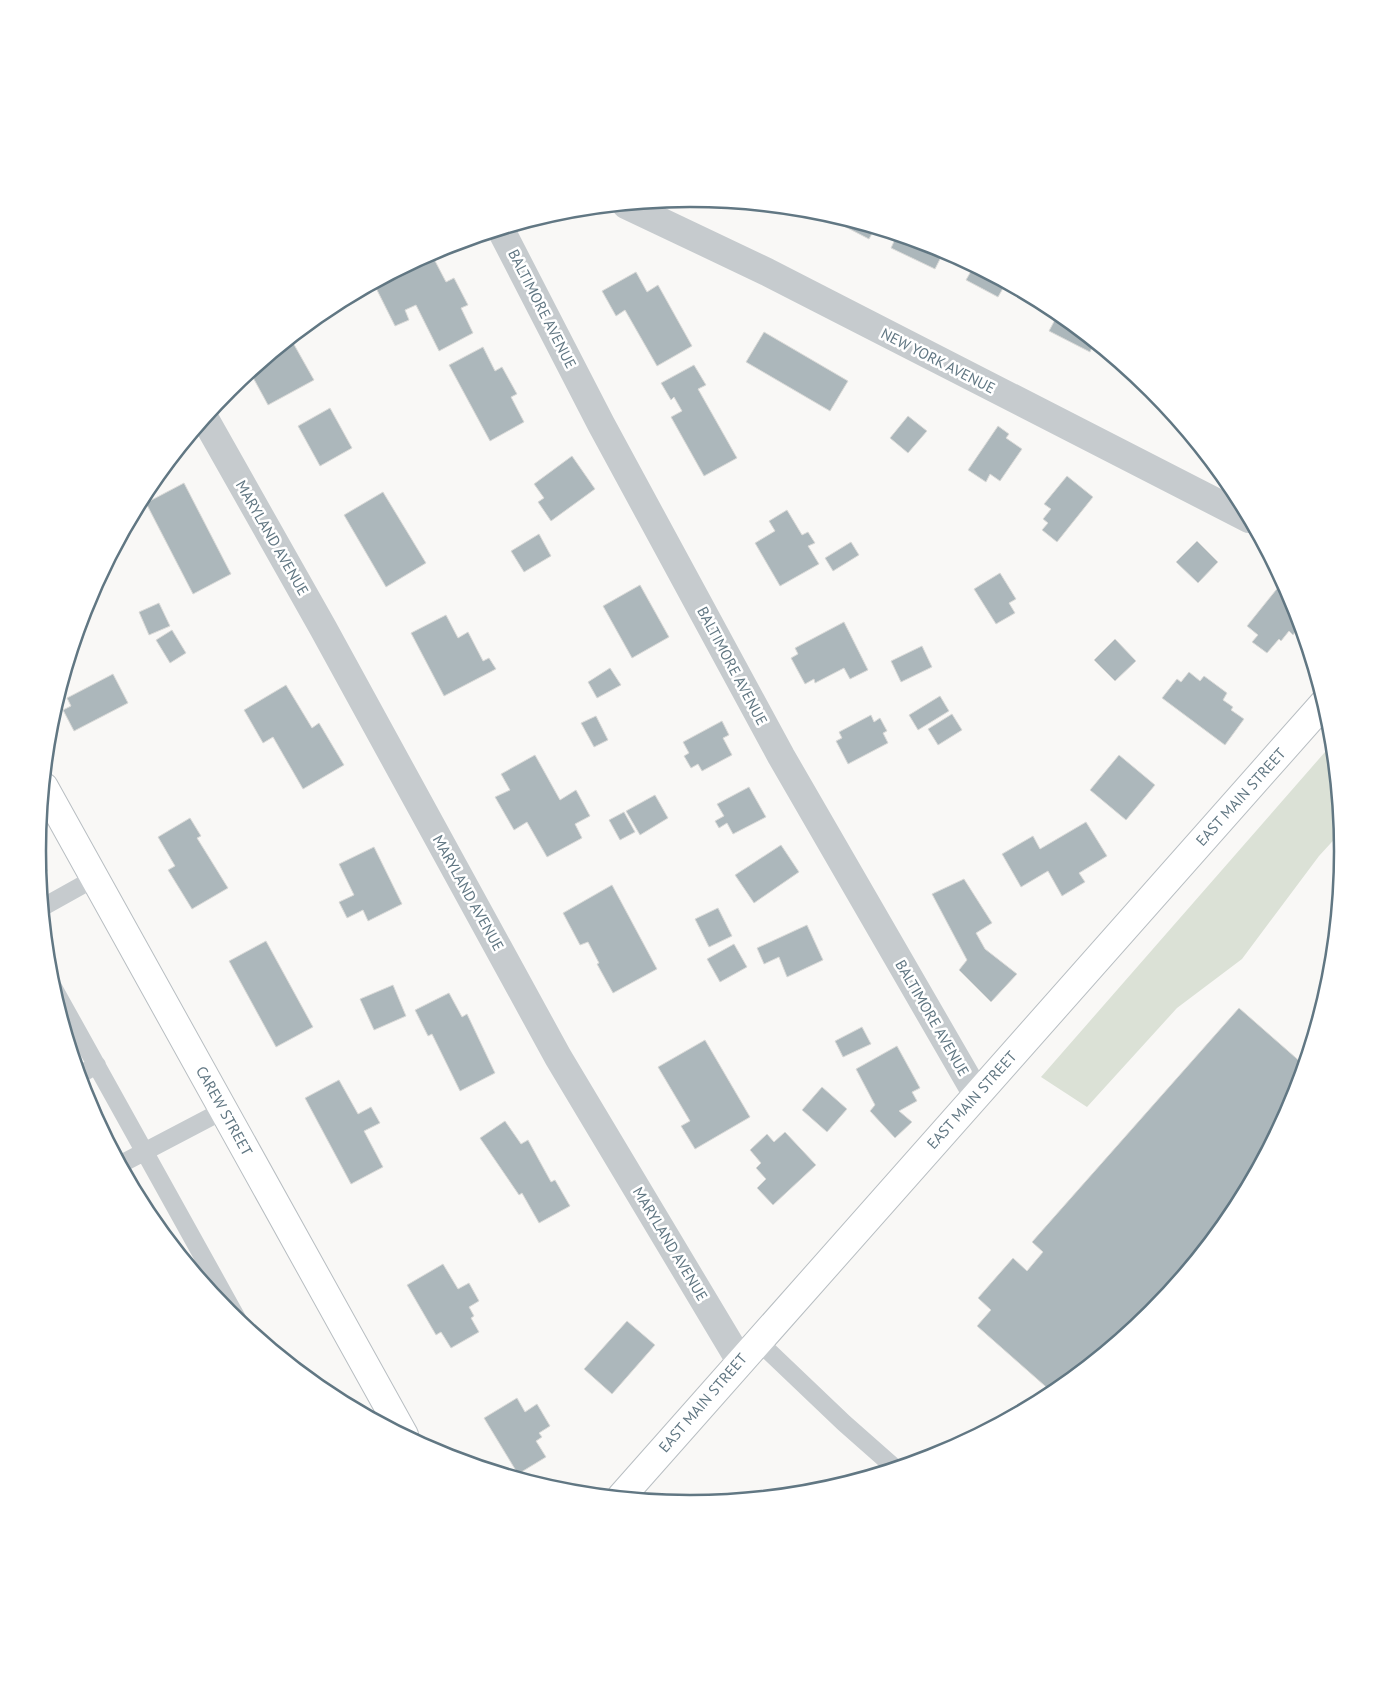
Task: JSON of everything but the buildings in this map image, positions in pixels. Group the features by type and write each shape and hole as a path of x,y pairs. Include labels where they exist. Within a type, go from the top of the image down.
{"main road":[{"name":"EAST MAIN STREET","path":"626,1491 1318,710"},
{"name":"CAREW STREET","path":"49,796 399,1425"}],"street":[{"name":"NEW YORK AVENUE","path":"637,210 766,272 1238,513"},
{"name":"BALTIMORE AVENUE","path":"504,235 602,424 781,756 977,1095"},
{"name":"MARYLAND AVENUE","path":"208,425 324,628 558,1057 749,1351"}],"lane":[{"path":"49,904 95,878"},
{"path":"66,1011 223,1294"},
{"path":"85,1072 97,1065"},
{"path":"126,1161 224,1110"},
{"path":"749,1351 844,1423 889,1463"}],"shaded area":[{"path":"1325,752 1333,840 1319,856 1242,959 1177,1008 1087,1107 1041,1077"}]}
